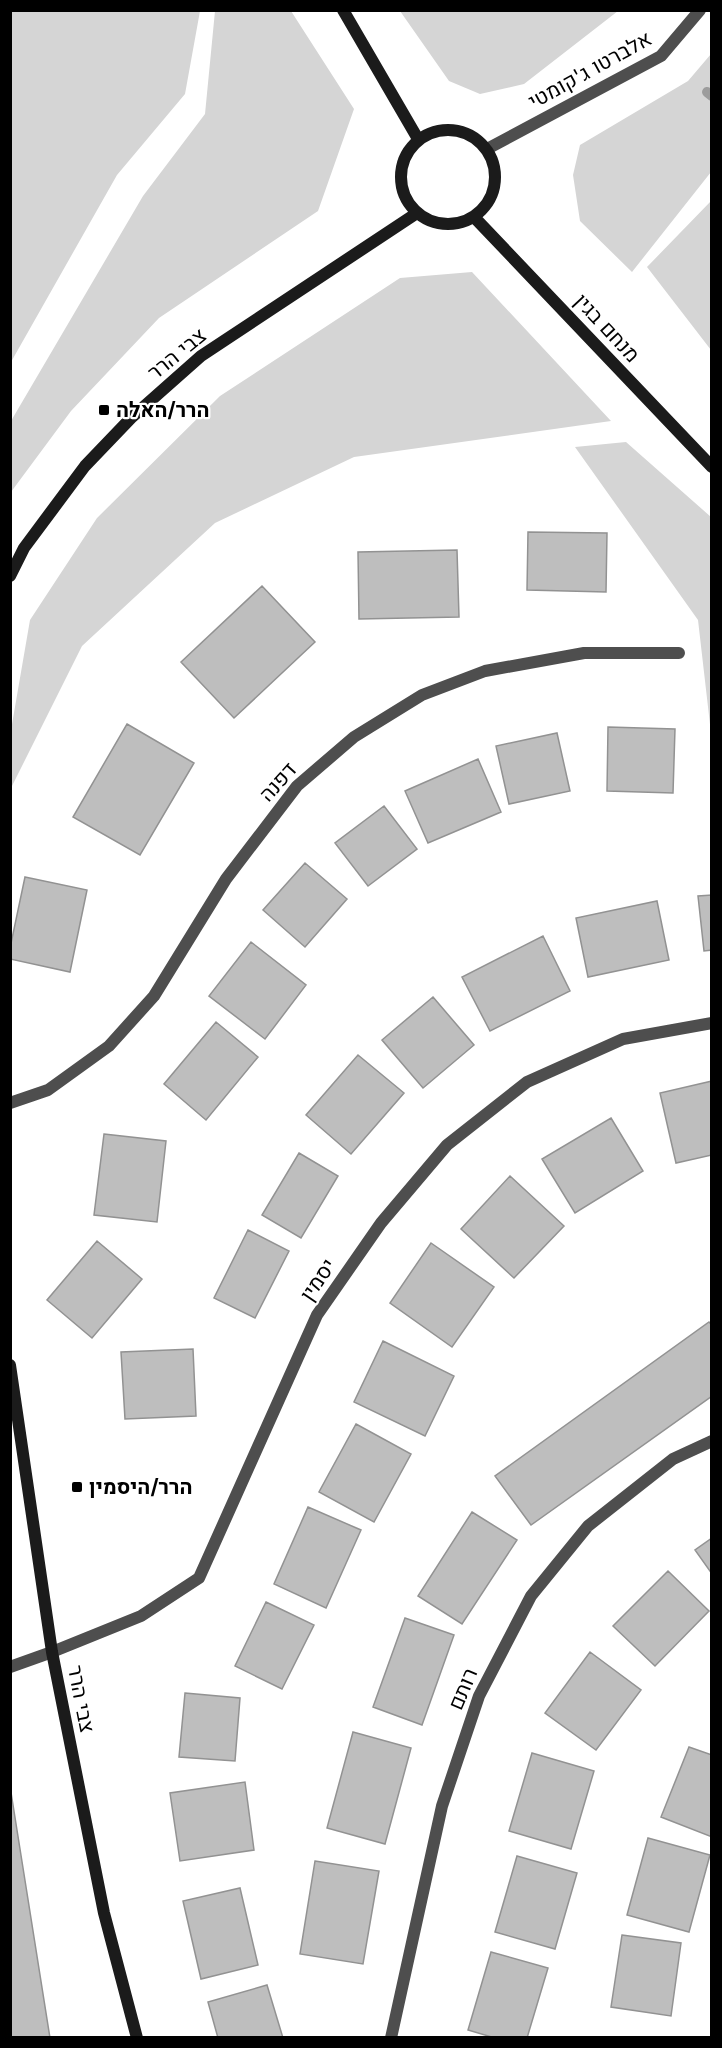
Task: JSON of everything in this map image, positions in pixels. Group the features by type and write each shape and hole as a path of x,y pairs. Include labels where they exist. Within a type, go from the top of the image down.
{"street":[{"path":"343,10 418,139"},
{"name":"אלברטו ג'קומטי","path":"487,149 661,56 700,10"},
{"path":"447,129 462,131 476,138 487,149 494,162 496,178 493,192 486,206 474,217 460,223 445,224 430,221 417,213 404,196 400,176 405,155 418,139 432,132 447,129"},
{"name":"צבי הרר","path":"10,576 24,548 85,466 131,418 201,356 417,213"},
{"name":"מנחם בגין","path":"474,217 711,467"},
{"name":"דפנה","path":"10,1103 48,1090 109,1046 154,996 226,879 297,786 354,737 422,695 485,671 584,653 679,653"},
{"name":"יסמין","path":"10,1667 141,1616 199,1578 317,1315 381,1223 447,1145 527,1082 623,1039 711,1023"},
{"name":"צבי הרר","path":"10,1365 52,1652 104,1913 136,2037"},
{"name":"רותם","path":"391,2037 442,1806 479,1695 531,1596 588,1526 673,1460 711,1441"}],"shaded area":[{"path":"11,10 200,11 185,94 117,175 11,362"},
{"path":"215,11 291,11 354,109 318,211 159,318 71,411 11,492 11,421 143,196 205,114"},
{"path":"400,11 618,11 524,84 480,94 449,81"},
{"path":"711,54 711,172 632,272 580,221 573,175 580,145 688,81"},
{"path":"711,201 711,350 647,267"},
{"path":"472,272 611,421 354,457 215,523 82,646 11,788 11,730 30,620 97,518 220,396 400,278"},
{"path":"626,442 711,517 711,733 698,620 575,447"}],"building":[{"path":"528,532 607,533 606,592 527,590"},
{"path":"457,550 459,617 359,619 358,552"},
{"path":"262,586 315,642 234,718 181,662"},
{"path":"127,724 194,763 140,855 73,817"},
{"path":"608,727 675,729 673,793 607,791"},
{"path":"557,733 570,791 509,804 496,746"},
{"path":"478,759 501,812 428,843 405,791"},
{"path":"384,806 417,849 368,886 335,843"},
{"path":"305,863 347,899 305,947 263,910"},
{"path":"25,877 87,890 70,972 10,959 10,948"},
{"path":"712,895 712,950 704,951 698,896"},
{"path":"657,901 669,960 588,977 576,918"},
{"path":"543,936 570,991 490,1031 462,977"},
{"path":"251,942 306,985 265,1039 209,996"},
{"path":"433,997 474,1045 423,1088 382,1040"},
{"path":"216,1022 258,1057 206,1120 164,1084"},
{"path":"358,1055 404,1093 351,1154 306,1115"},
{"path":"712,1081 712,1155 676,1163 660,1093"},
{"path":"611,1118 643,1171 575,1213 542,1159"},
{"path":"104,1134 166,1141 157,1222 94,1215"},
{"path":"299,1153 338,1176 301,1238 262,1215"},
{"path":"510,1176 564,1226 514,1278 461,1229"},
{"path":"248,1230 289,1251 255,1318 214,1298"},
{"path":"97,1241 142,1279 92,1338 47,1300"},
{"path":"431,1243 494,1287 452,1347 390,1303"},
{"path":"709,1322 712,1325 712,1396 531,1525 495,1476"},
{"path":"383,1341 454,1376 425,1436 354,1402"},
{"path":"193,1349 196,1416 125,1419 121,1352"},
{"path":"356,1424 411,1454 374,1522 319,1492"},
{"path":"308,1507 361,1530 326,1608 274,1584"},
{"path":"472,1512 517,1540 462,1624 418,1596"},
{"path":"712,1538 712,1574 695,1550"},
{"path":"668,1571 709,1611 655,1666 613,1626"},
{"path":"266,1602 314,1625 282,1689 235,1666"},
{"path":"405,1618 454,1635 422,1725 373,1707"},
{"path":"590,1652 641,1690 596,1750 545,1713"},
{"path":"185,1693 240,1698 235,1761 179,1757"},
{"path":"353,1732 411,1748 385,1844 327,1828"},
{"path":"689,1747 712,1755 712,1837 661,1817"},
{"path":"532,1753 594,1771 571,1849 509,1831"},
{"path":"245,1782 254,1850 180,1861 170,1793"},
{"path":"10,1786 50,2038 10,2038"},
{"path":"648,1838 710,1855 689,1932 627,1915"},
{"path":"517,1856 577,1873 555,1949 495,1932"},
{"path":"315,1861 379,1871 363,1964 300,1954"},
{"path":"240,1888 258,1965 201,1979 183,1901"},
{"path":"622,1935 681,1943 671,2016 611,2007"},
{"path":"491,1952 548,1968 527,2038 495,2038 468,2030"},
{"path":"267,1985 283,2038 218,2038 208,2002"}],"waterway":[{"path":"707,92 712,96"}],"place":[{"name":"הרר/האלה","path":"104,410"},
{"name":"הרר/היסמין","path":"77,1487"}]}
